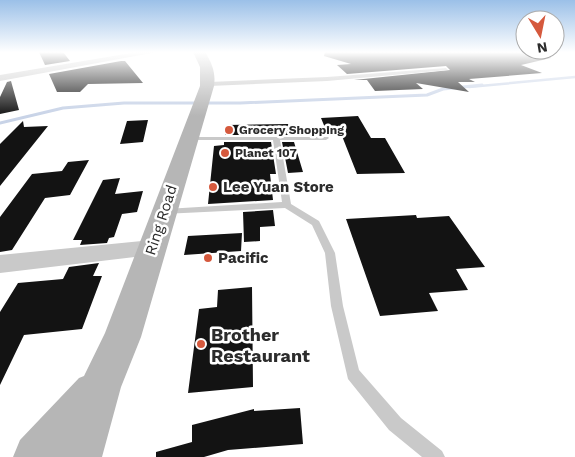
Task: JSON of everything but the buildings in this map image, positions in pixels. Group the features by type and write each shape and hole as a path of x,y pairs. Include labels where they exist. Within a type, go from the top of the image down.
{"main road":[{"name":"Ring Road","path":"78,457 100,387 122,337 203,96 204,73"},
{"name":"Ring Road","path":"37,457 100,387"}],"street":[{"path":"0,78 28,73"},
{"path":"0,264 152,248"}],"lane":[{"path":"203,96 327,79 388,73"},
{"path":"188,139 326,138"},
{"path":"276,139 287,205"},
{"path":"163,212 287,205 316,223 330,253 337,306 352,374 395,424 436,457"}],"waterway":[{"path":"469,87 575,77"},
{"path":"0,123 63,108 124,103 240,103 427,95 443,89 482,85"}],"place":[{"name":"Grocery Shopping","path":"229,130"},
{"name":"Planet 107","path":"225,153"},
{"name":"Lee Yuan Store","path":"213,187"},
{"name":"Pacific","path":"208,258"},
{"name":"Brother Restaurant","path":"201,344"}]}
